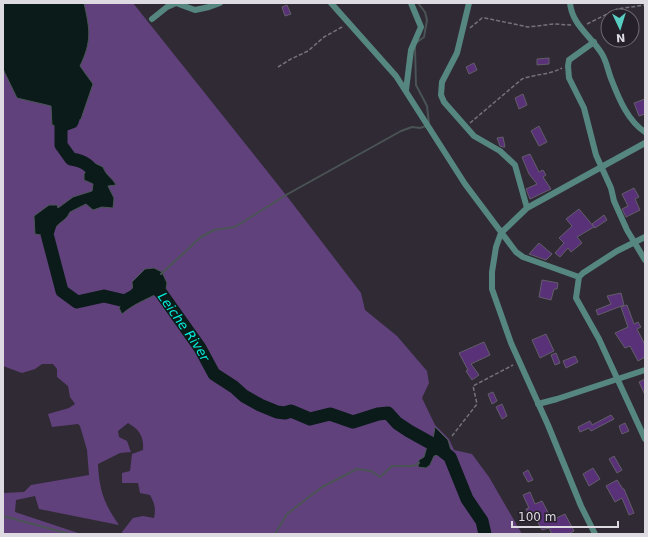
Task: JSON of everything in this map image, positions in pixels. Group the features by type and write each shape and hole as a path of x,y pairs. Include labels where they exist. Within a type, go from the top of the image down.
{"street":[{"path":"152,19 167,7 176,3 195,10 220,3"},
{"path":"331,3 387,64 406,90 465,184 516,252 523,257 578,277"},
{"path":"406,90 411,50 420,27 411,3"},
{"path":"468,3 455,57 443,77 441,95 444,102 478,140 493,146 515,165 527,208"},
{"path":"570,3 572,15 579,26 594,42 603,56 612,81 632,120 645,132"},
{"path":"594,42 570,60 568,66 569,78 584,108 593,148 621,218 645,260"},
{"path":"595,534 581,506 519,363 492,289 494,258 501,233 527,208 645,143"},
{"path":"645,237 601,261 578,277 576,298 599,339 645,439"},
{"path":"538,404 645,370"}],"path":[{"path":"462,31 474,26 482,18 528,27 554,24 579,26 617,9 645,4"},
{"path":"278,67 290,59 308,51 324,37 348,22"},
{"path":"467,126 479,114 522,79 529,76 542,76 568,66"},
{"path":"452,436 477,404 473,386 519,363"}],"shaded area":[{"path":"3,3 133,3 286,195 361,293 365,310 397,336 427,371 429,383 422,398 435,425 449,439 454,450 472,454 489,477 522,534 123,534 122,532 133,518 143,516 154,518 155,512 155,506 150,495 140,493 138,483 122,483 122,473 130,471 132,454 143,450 143,441 140,434 136,428 128,423 118,431 119,437 127,441 131,452 120,453 98,464 103,496 119,525 39,509 35,496 16,500 15,512 81,534 3,534 3,493 24,492 31,485 89,475 87,450 80,426 78,424 52,427 48,414 69,408 75,404 70,397 68,386 57,377 57,369 53,364 42,364 35,369 22,373 3,366"},
{"path":"3,3 84,3 89,35 87,49 80,66 93,84 81,119 66,129 52,125 51,106 17,98 3,69"},
{"path":"86,159 103,167 116,185 108,186 114,198 113,208 102,207 93,210 86,204 70,212 66,218 49,233 43,235 35,234 34,216 49,205 57,205 58,208 73,197 92,191 93,184 84,180 84,174 89,167"},
{"path":"154,268 162,272 167,283 166,289 138,303 122,314 119,308 133,291 132,282 145,269"},
{"path":"435,427 448,440 455,464 451,466 444,457 437,455 434,456 430,465 426,468 418,467 419,460 424,457 428,443 433,439"}],"building":[{"path":"287,5 291,14 285,16 282,7"},
{"path":"549,58 549,64 537,65 537,59"},
{"path":"474,63 477,70 469,74 466,67"},
{"path":"523,94 527,105 519,109 515,98"},
{"path":"645,99 645,114 639,116 634,103"},
{"path":"539,126 547,142 539,146 531,131"},
{"path":"503,137 505,147 500,146 497,138"},
{"path":"530,154 539,172 543,170 546,175 543,177 551,189 530,199 526,189 537,184 529,174 522,157"},
{"path":"634,188 639,197 635,199 640,210 626,217 622,209 628,206 622,194"},
{"path":"579,209 594,227 577,237 582,243 571,252 568,248 560,257 555,253 564,243 559,238 572,226 566,219"},
{"path":"604,215 607,220 595,228 592,224"},
{"path":"539,243 552,254 546,260 529,254"},
{"path":"542,280 558,283 557,289 554,289 551,300 539,297"},
{"path":"621,293 624,305 598,315 596,310 611,304 607,296"},
{"path":"627,305 634,324 638,322 641,327 637,329 645,345 645,357 638,361 630,346 625,348 615,333 628,327 621,307"},
{"path":"546,334 554,351 540,358 532,340"},
{"path":"484,342 490,355 471,364 479,375 472,380 466,371 468,370 459,353"},
{"path":"556,353 560,363 555,365 551,355"},
{"path":"575,356 578,362 566,368 563,361"},
{"path":"645,379 645,395 639,382"},
{"path":"493,392 497,401 492,404 488,394"},
{"path":"502,404 507,416 502,419 496,407"},
{"path":"611,415 614,419 591,431 589,428 580,432 578,427 590,421 592,425"},
{"path":"625,423 629,431 622,434 619,426"},
{"path":"614,456 622,470 617,473 609,459"},
{"path":"593,468 600,479 589,486 583,474"},
{"path":"528,470 533,480 528,482 523,473"},
{"path":"617,480 624,489 634,513 629,515 622,498 615,502 606,486"},
{"path":"530,492 535,504 542,501 552,520 565,514 574,531 568,534 552,534 549,528 542,530 534,515 530,517 526,509 529,508 523,495"}],"waterway":[{"path":"416,43 424,37 427,20 425,12 418,3"},
{"path":"415,48 416,85 427,106 429,124"},
{"name":"Leiche River","path":"73,119 72,122 61,126 61,145 71,159 80,161 87,165 97,178"},
{"path":"161,274 201,237 214,230 235,227 286,195 401,131 412,127 420,128 426,126"},
{"path":"54,219 51,221 47,234 62,291 77,302 104,296 125,301 142,289 154,286 161,293 200,348 214,374 234,387 244,396 260,405 277,412 285,413 291,411 310,419 330,414 353,422 378,414 388,413 397,423 436,446 450,457 467,499 482,521 485,534"},
{"path":"275,534 287,514 322,487 357,469 371,471 380,477 392,466 413,466 419,463"},
{"path":"3,516 70,534"}]}
